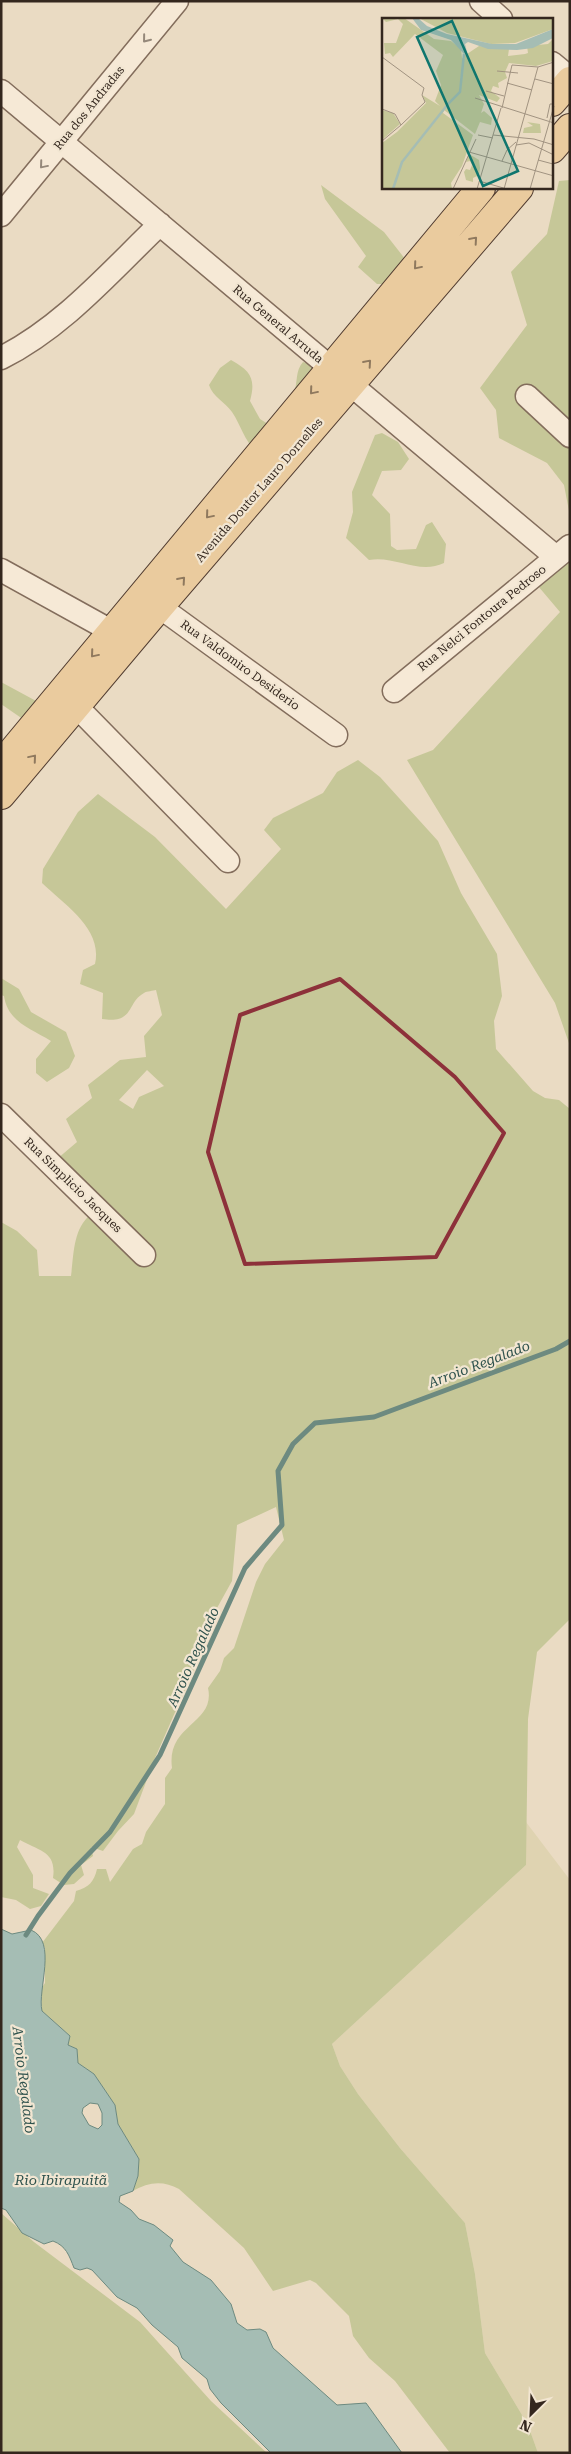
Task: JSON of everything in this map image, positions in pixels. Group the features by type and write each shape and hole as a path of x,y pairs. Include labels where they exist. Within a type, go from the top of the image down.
{"main road":[{"path":"554,99 570,79"},
{"path":"554,147 570,128"},
{"name":"Avenida Doutor Lauro Dornelles","path":"340,377 480,189"},
{"name":"Avenida Doutor Lauro Dornelles","path":"1,765 121,638 340,377 518,189"},
{"name":"Avenida Doutor Lauro Dornelles","path":"1,795 76,706 121,638"}],"street":[{"name":"Rua dos Andradas","path":"1,215 177,1"},
{"path":"481,1 500,18"},
{"path":"554,65 570,79"},
{"name":"Rua General Arruda","path":"1,91 340,377 563,552"},
{"path":"1,358 26,345 61,319 160,224"},
{"path":"527,396 570,436"},
{"name":"Rua Nelci Fontoura Pedroso","path":"394,691 563,552"},
{"path":"1,570 121,638"},
{"name":"Rua Valdomiro Desiderio","path":"152,600 336,735"},
{"path":"76,706 228,861"},
{"name":"Rua Simplicio Jacques","path":"1,1115 144,1255"}],"highlighted area":[{"path":"340,979 455,1077 504,1133 436,1257 245,1264 208,1152 240,1015"}],"shaded area":[{"path":"526,1822 570,1880 570,2453 538,2453 528,2425 485,2353 475,2274 465,2223 400,2148 358,2094 340,2066 332,2044 526,1865"}],"green space":[{"path":"570,180 570,516 564,485 547,463 499,438 496,410 480,388 527,325 511,272 547,234 559,181"},
{"path":"321,185 384,232 409,264 391,284 377,284 358,267 366,256 325,199"},
{"path":"231,360 243,368 250,376 252,393 250,401 260,419 268,424 280,415 290,402 300,365 303,362 315,366 320,378 317,391 284,424 270,446 258,453 246,439 232,412 213,393 209,385 220,368"},
{"path":"382,433 398,442 409,459 401,470 382,471 372,495 390,514 391,546 397,550 416,549 426,525 432,522 446,544 444,563 425,567 388,560 369,560 346,538 353,512 352,492 375,435"},
{"path":"570,561 570,1046 555,1003 407,760 433,750 560,612 538,586"},
{"path":"1,682 38,702 30,724 1,704"},
{"path":"358,760 380,777 438,841 461,893 497,954 502,996 494,1021 496,1049 533,1091 545,1098 559,1100 570,1109 570,1619 537,1652 528,1719 526,1865 332,2044 340,2066 358,2094 400,2148 465,2223 475,2274 485,2353 528,2425 538,2453 450,2453 395,2381 369,2358 353,2336 349,2316 316,2283 310,2280 273,2291 244,2248 179,2189 167,2184 156,2183 133,2191 138,2176 139,2159 118,2124 115,2105 94,2074 78,2063 77,2049 68,2045 70,2036 42,2011 41,1989 45,1983 45,1948 42,1943 74,1901 76,1891 90,1883 97,1869 106,1869 110,1882 133,1849 142,1844 146,1832 165,1804 165,1778 172,1768 172,1753 176,1742 205,1710 209,1700 208,1688 220,1671 224,1658 234,1648 256,1582 265,1564 284,1540 276,1507 237,1525 232,1581 207,1626 198,1660 155,1758 134,1814 103,1851 91,1847 93,1856 81,1865 84,1875 74,1884 64,1885 53,1878 54,1869 49,1857 20,1840 17,1847 33,1875 33,1888 49,1894 41,1906 30,1909 16,1900 1,1897 1,1222 17,1231 37,1250 39,1276 71,1276 75,1242 85,1220 91,1214 57,1159 77,1142 66,1119 92,1098 88,1085 120,1060 146,1057 144,1036 162,1015 156,990 145,992 138,997 125,1016 113,1020 102,1019 103,993 80,984 83,970 95,964 96,951 93,940 88,929 80,919 42,883 43,869 78,812 98,794 155,837 226,909 281,849 264,830 273,818 323,793 337,772","holes":["147,1070 164,1086 139,1097 133,1109 119,1100"]},
{"path":"1,978 19,989 31,1012 66,1032 75,1056 69,1068 47,1082 36,1073 36,1059 51,1041 28,1028 10,1012 4,996 1,995"},
{"path":"1,2213 34,2242 140,2322 211,2401 267,2453 1,2453"}],"water":[{"name":"Rio Ibirapuitã","path":"1,1929 12,1934 31,1930 39,1936 45,1955 42,2011 70,2036 68,2045 77,2049 78,2063 94,2074 115,2105 118,2124 139,2159 138,2176 133,2191 120,2196 119,2202 131,2210 139,2219 154,2225 173,2240 170,2246 183,2262 211,2280 231,2304 237,2323 247,2330 260,2329 266,2332 273,2348 337,2405 366,2403 402,2453 271,2453 221,2403 210,2389 207,2379 182,2358 178,2347 152,2325 137,2308 117,2297 92,2270 74,2268 66,2252 57,2243 53,2241 44,2244 22,2233 6,2210 1,2208","holes":["90,2103 98,2104 102,2113 102,2125 98,2129 89,2125 82,2113 83,2108"]}],"waterway":[{"name":"Arroio Regalado","path":"26,1935 70,1873 110,1832 160,1755 245,1568 282,1525 278,1471 293,1444 315,1423 374,1417 556,1349 570,1341"}]}
